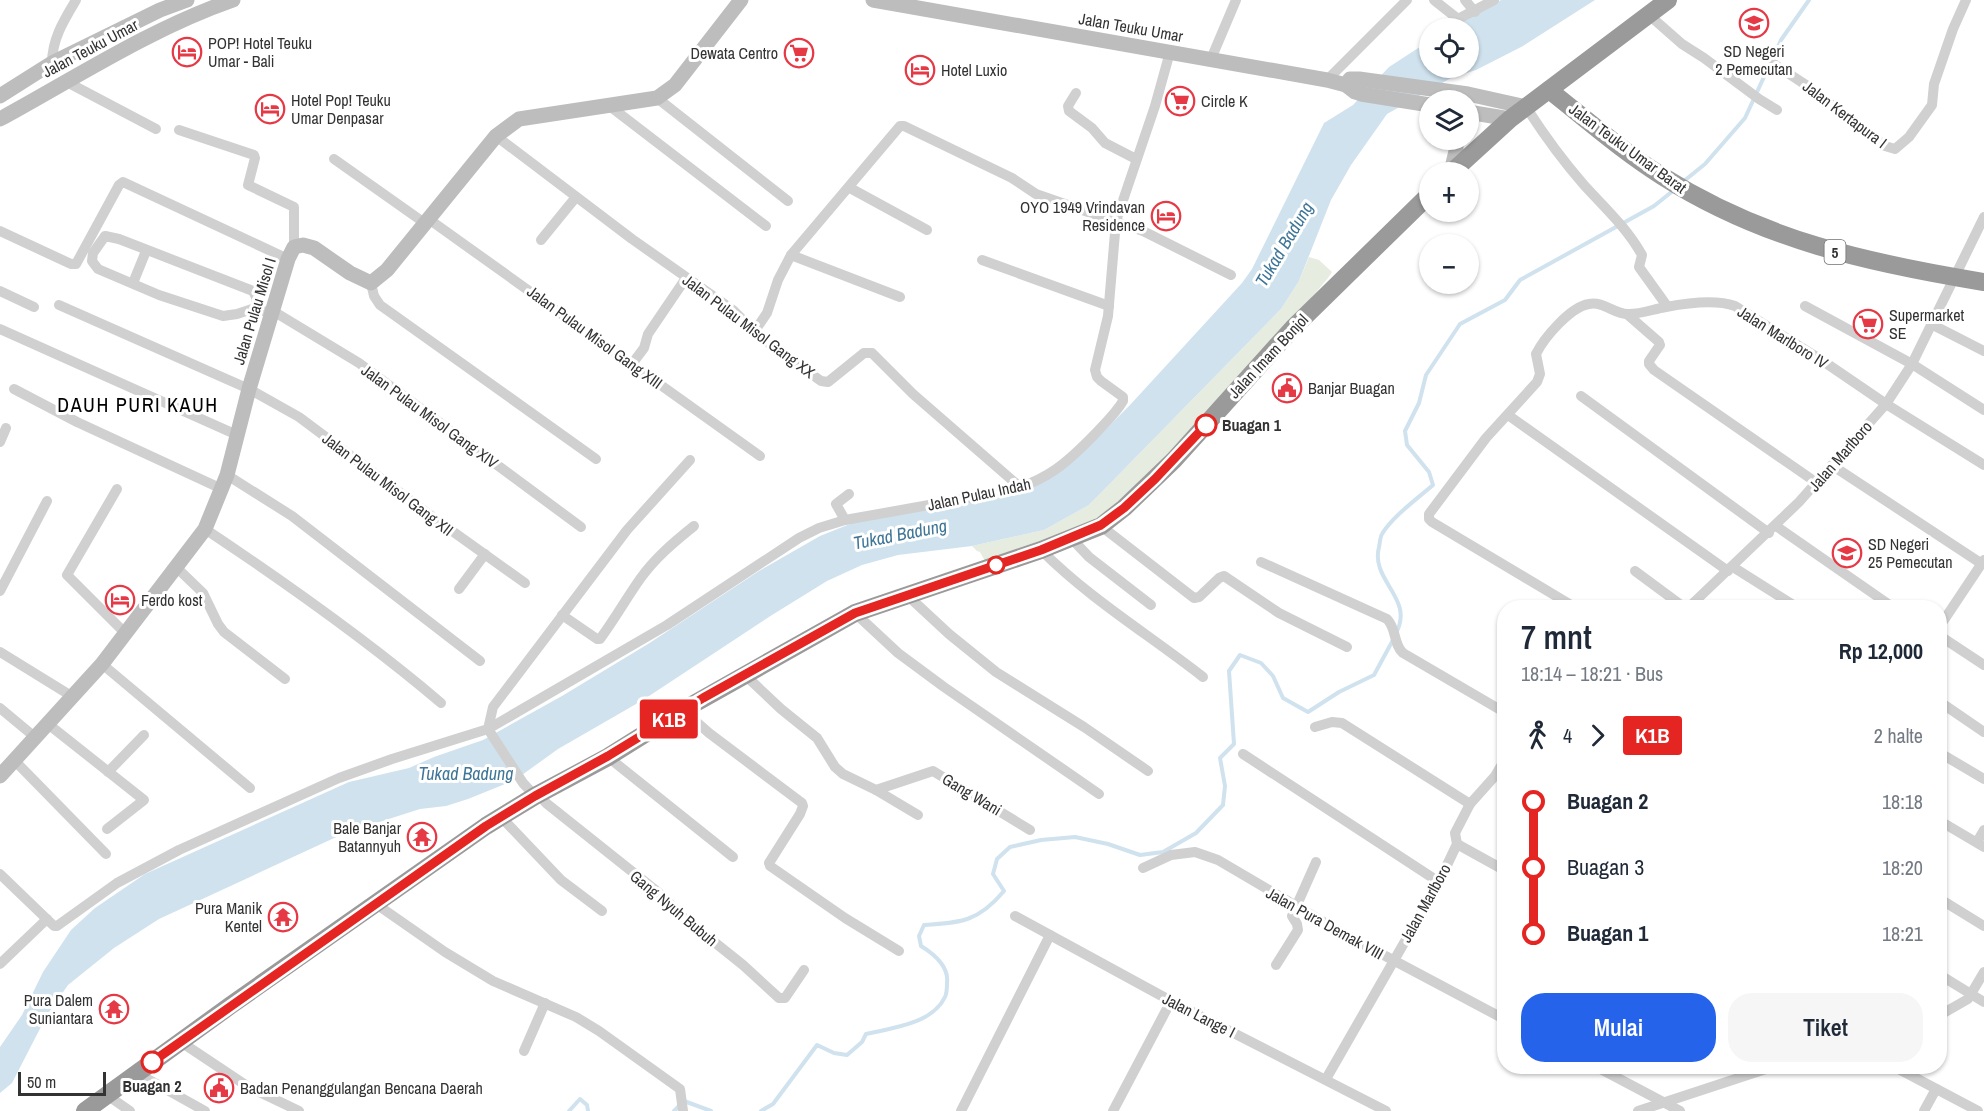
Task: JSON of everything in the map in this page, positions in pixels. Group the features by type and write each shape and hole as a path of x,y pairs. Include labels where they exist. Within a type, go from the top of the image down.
{"highway":[{"path":"1462,162 1510,119 1668,0"},
{"name":"Jalan Teuku Umar Barat","path":"1550,90 1661,175 1694,195 1759,227 1807,244 1865,260 1984,282"},
{"name":"Jalan Imam Bonjol","path":"85,1111 438,859 501,817 532,791 608,756 744,674 855,613 1041,550 1101,525 1124,508 1174,460 1293,328 1419,204"}],"main road":[{"name":"Jalan Teuku Umar","path":"0,96 52,63 160,10 187,0"},
{"name":"Jalan Teuku Umar","path":"0,119 168,26 233,0"},
{"path":"371,283 387,270 428,222 496,136 519,119 657,98 675,85 741,0"},
{"name":"Jalan Teuku Umar","path":"873,0 1327,80 1419,102"},
{"name":"Jalan Teuku Umar","path":"1356,86 1468,94 1526,107"},
{"path":"1479,114 1510,119"},
{"name":"Jalan Pulau Misol I","path":"0,776 102,664 205,529 224,482 249,389 291,253 303,245 314,248 350,273 371,283"}],"street":[{"path":"52,63 53,44 64,19 76,0"},
{"path":"1211,59 1236,0"},
{"path":"1327,80 1407,0"},
{"path":"1434,0 1458,20 1494,0"},
{"path":"1465,0 1475,12"},
{"name":"Jalan Kertapura I","path":"1774,64 1806,85 1885,146 1895,149 1909,137 1932,105 1934,84 1957,18 1966,0"},
{"path":"1649,15 1673,38 1778,110"},
{"name":"Jalan Pulau Indah","path":"0,964 52,922 117,883 179,850 339,778 392,759 490,731 666,625 799,538 819,528 844,520 1020,487 1040,480 1073,456 1123,401 1123,398 1101,381 1096,374 1109,306 1116,221 1155,106 1170,52"},
{"path":"65,81 156,129"},
{"path":"1076,93 1068,106 1070,111 1092,128 1105,143 1136,159"},
{"path":"657,98 788,201"},
{"path":"607,104 766,226"},
{"path":"1526,107 1547,140 1623,227 1642,255 1639,267 1667,306"},
{"path":"754,332 767,313 778,280 791,255 850,188 900,126 1012,177 1036,194 1143,231 1231,275"},
{"path":"0,231 71,264 76,264 119,185 123,182 291,253 294,207 248,185 254,155 179,130"},
{"name":"Jalan Pulau Misol Gang XX","path":"496,136 686,278 733,310 754,332 825,383 832,380 864,353 872,354 913,394 1020,487"},
{"name":"Jalan Pulau Misol Gang XIII","path":"334,159 632,364 760,456"},
{"path":"850,188 927,230"},
{"path":"541,240 576,197"},
{"name":"Jalan Marlboro","path":"1698,600 1773,530 1833,466 1886,404 1912,364 1984,217"},
{"path":"105,236 119,239 253,291 257,299 255,308 223,316 159,295 134,283 98,269 92,261 93,253 105,236"},
{"path":"134,283 146,251"},
{"path":"791,255 900,297"},
{"path":"982,260 1109,306"},
{"path":"632,364 644,348 648,334 686,278"},
{"path":"371,283 374,296 380,305 596,459"},
{"path":"0,291 34,307"},
{"name":"Jalan Marlboro IV","path":"1628,315 1667,306 1714,302 1735,306 1984,465"},
{"path":"1563,600 1429,519 1430,511 1444,491 1486,438 1537,382 1540,374 1536,358 1538,351 1557,327 1581,307 1598,304 1628,315 1659,342 1660,345 1649,361 1654,370 1817,483"},
{"name":"Jalan Pulau Misol Gang XII","path":"59,305 249,389 298,417 525,583"},
{"path":"1805,306 1912,364 1984,410"},
{"name":"Jalan Pulau Misol Gang XIV","path":"255,308 273,313 359,363 581,527"},
{"path":"1931,324 1984,351"},
{"path":"0,329 237,435"},
{"path":"14,389 76,422 224,482 292,516 480,661"},
{"path":"1581,396 1773,530 1882,600"},
{"path":"1508,415 1731,569 1784,600"},
{"path":"0,442 6,429"},
{"path":"532,791 490,731 492,711 497,701 627,530 690,460"},
{"path":"1833,466 1983,562 1947,616"},
{"path":"117,489 68,575 126,634"},
{"path":"844,520 836,504 849,494"},
{"path":"0,591 47,501"},
{"path":"1101,525 1194,598 1199,597 1224,576 1279,613 1347,646"},
{"path":"562,615 600,639 640,578 669,545 694,526"},
{"path":"205,529 302,594 415,680 441,703"},
{"path":"1071,538 1089,557 1151,605"},
{"path":"1041,550 1105,606 1203,677"},
{"path":"459,589 485,554"},
{"path":"1261,562 1388,619 1400,651 1497,708"},
{"path":"176,567 204,593 224,632 285,679"},
{"path":"1635,571 1680,600"},
{"path":"907,595 949,634 996,672 1084,727 1148,771"},
{"path":"855,613 898,653 1099,794"},
{"path":"1947,641 1984,665"},
{"path":"0,652 73,697"},
{"path":"102,664 250,788"},
{"path":"744,674 781,709 817,738 835,767 843,774 918,815"},
{"path":"1947,707 1984,732"},
{"path":"0,708 36,738"},
{"path":"683,710 803,806 769,863 771,868 845,918 900,951"},
{"path":"1315,727 1332,722 1342,723 1470,804"},
{"path":"48,724 144,800 107,829"},
{"path":"108,772 144,735"},
{"path":"1243,754 1439,882"},
{"path":"608,756 733,857"},
{"path":"1947,757 1984,779"},
{"path":"15,760 106,854"},
{"name":"Gang Wani","path":"876,790 933,771 1030,830"},
{"name":"Jalan Marlboro","path":"1326,1079 1439,882 1457,844 1455,833 1470,804 1497,772"},
{"name":"Gang Nyuh Bubuh","path":"532,791 659,893 683,917 743,965 779,998 785,998 804,970"},
{"path":"501,817 561,880 602,911"},
{"path":"1947,825 1980,845 1984,830"},
{"path":"1457,844 1497,866"},
{"name":"Jalan Pura Demak VIII","path":"1143,868 1171,855 1195,852 1218,860 1296,907 1497,1015"},
{"path":"1276,965 1298,930 1292,916 1316,862"},
{"path":"0,874 52,922"},
{"path":"1947,903 1984,926"},
{"path":"376,904 445,952 493,981 576,1017 599,1031 680,1089 683,1110"},
{"name":"Jalan Lange I","path":"1015,916 1386,1111"},
{"path":"961,1111 1050,935"},
{"path":"1947,1011 1963,1002 1971,994 1984,972"},
{"path":"1947,979 1984,1002"},
{"path":"1113,1111 1171,1000"},
{"path":"524,1051 545,1003"},
{"path":"181,1041 247,1086 298,1111"},
{"path":"137,1073 205,1111"},
{"path":"1610,1074 1680,1111"},
{"path":"1638,1111 1750,1074"},
{"path":"1908,1074 1978,1111"},
{"path":"1924,1111 1936,1089"},
{"path":"107,1095 130,1111"}],"shaded area":[{"path":"1309,257 1319,260 1332,272 1328,278 1281,334 1129,497 1084,526 985,561 980,552 972,546 1044,530 1089,505 1281,309 1299,281"}],"water":[{"name":"Tukad Badung","path":"1501,0 1595,0 1523,46 1479,68 1479,18 1467,18"},
{"name":"Tukad Badung","path":"1419,48 1419,78 1451,78 1430,90 1419,90 1419,96 1387,114 1351,165 1331,200 1299,281 1281,309 1089,505 1044,530 972,546 898,555 862,565 827,581 772,615 643,700 558,749 515,780 446,806 420,809 345,833 159,919 114,948 68,985 47,1015 12,1083 0,1093 0,1047 22,1015 43,972 71,930 95,908 145,874 349,782 409,768 483,740 648,644 759,571 820,536 865,518 1008,495 1094,441 1242,283 1252,269 1324,123 1353,105 1389,67"}],"waterway":[{"path":"1684,181 1705,164 1745,118 1781,40 1809,0"},
{"path":"1396,633 1400,621 1400,610 1397,599 1381,570 1378,559 1379,547 1381,535 1392,521 1433,485 1429,472 1407,445 1405,431 1419,403 1426,375 1460,324 1505,300 1520,280 1654,206 1674,190"},
{"path":"761,1111 773,1104 817,1045 834,1053 847,1055 862,1042 866,1034 899,1027 921,1019 939,1006 947,992 946,972 935,957 921,946 919,936 924,925 949,923 968,918 986,909 995,901 1004,891 993,874 997,859 1010,847 1041,840 1075,837 1108,844 1140,855 1163,852 1196,833 1223,805 1225,786 1220,758 1234,744 1229,671 1240,655 1261,663 1273,676 1283,698 1308,712 1339,692 1374,675 1393,640"},
{"path":"569,1111 580,1099 587,1105 588,1111"},
{"path":"674,1111 684,1101 711,1111"}],"bus line":[{"name":"K1B","path":"152,1062 486,826 744,674 855,613 1041,550 1101,525 1124,508 1155,479 1206,425"}],"place":[{"name":"SD Negeri 2 Pemecutan","path":"1754,23"},
{"name":"POP! Hotel Teuku Umar - Bali","path":"187,52"},
{"name":"Dewata Centro","path":"799,53"},
{"name":"Hotel Luxio","path":"920,70"},
{"name":"Circle K","path":"1180,101"},
{"name":"Hotel Pop! Teuku Umar Denpasar","path":"270,109"},
{"name":"OYO 1949 Vrindavan Residence","path":"1166,216"},
{"name":"Supermarket SE","path":"1868,324"},
{"name":"Banjar Buagan","path":"1287,388"},
{"name":"Buagan 1","path":"1206,425"},
{"name":"SD Negeri 25 Pemecutan","path":"1847,553"},
{"name":"Ferdo kost","path":"120,600"},
{"name":"Bale Banjar Batannyuh","path":"422,837"},
{"name":"Pura Manik Kentel","path":"283,917"},
{"name":"Pura Dalem Suniantara","path":"114,1009"},
{"name":"Buagan 2","path":"152,1062"},
{"name":"Badan Penanggulangan Bencana Daerah","path":"219,1088"}],"district":[{"name":"DAUH PURI KAUH","path":"138,404"}]}
